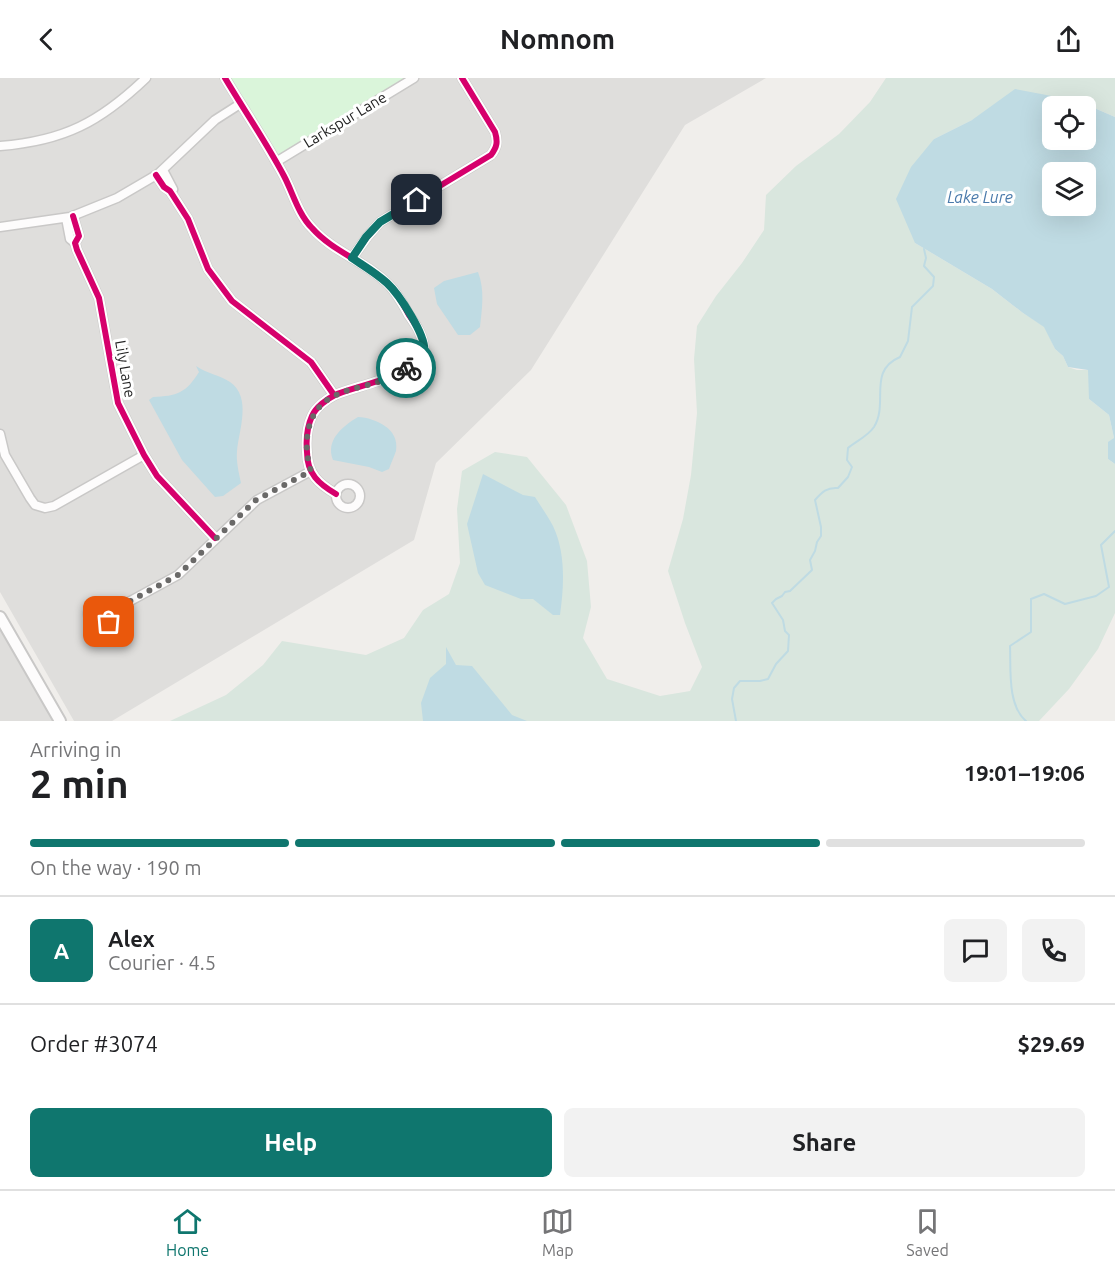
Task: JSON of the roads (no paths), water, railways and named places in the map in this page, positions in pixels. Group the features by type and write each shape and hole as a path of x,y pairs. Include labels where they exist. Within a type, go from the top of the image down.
{"street":[{"path":"0,146 25,144 66,133 101,116 146,78"},
{"path":"225,78 276,162 309,225 320,237 376,274 397,294 420,333 424,347 423,354 418,361 384,380 334,395 320,405 312,416 306,442 311,471 321,485 336,494"},
{"name":"Larkspur Lane","path":"276,162 414,78"},
{"path":"352,258 366,237 380,222 491,155 498,141 495,132 462,78"},
{"path":"0,227 70,217 117,198 160,172 215,120 240,104"},
{"path":"160,172 172,185 173,189 170,191 188,219 208,268 232,301 311,362 334,395"},
{"name":"Lily Lane","path":"70,217 79,236 75,243 99,298 118,403 144,454 166,487 215,538"},
{"path":"0,434 5,455 30,498 35,505 45,508 54,506 144,454"},
{"path":"112,611 178,575 256,500 311,471"},
{"path":"0,617 60,721"}],"water":[{"name":"Lake Lure","path":"1015,89 1052,96 1042,96 1042,150 1096,150 1096,109 1115,117 1115,464 1108,459 1108,442 1114,438 1109,415 1089,399 1088,370 1068,367 1063,356 1055,349 1044,327 992,289 915,243 896,199 911,167 934,139 972,120"},
{"path":"478,272 482,293 480,327 470,335 458,335 437,304 434,288 444,281"},
{"path":"196,366 230,382 241,396 243,414 237,455 241,483 223,496 215,497 182,460 149,400 153,397 175,394 185,389 199,372"},
{"path":"358,417 379,422 394,437 396,451 389,469 382,472 333,460 331,446 333,440 341,429"},
{"path":"483,474 523,495 535,497 551,522 562,559 563,582 560,615 553,615 533,599 521,599 485,585 478,573 467,524"},
{"path":"446,647 456,665 472,666 512,715 527,721 423,721 421,703 430,678 446,664"}],"waterway":[{"path":"736,721 732,699 734,688 740,681 768,679 776,664 788,651 789,635 772,603 785,592 790,591 812,570 810,560 821,536 815,500 825,491 838,488 848,477 852,467 847,460 848,448 865,436 874,427 878,418 881,379 884,370 900,357 908,341 912,307 933,286 934,277 924,266 926,258 924,249"},
{"path":"1026,721 1020,714 1013,696 1010,646 1031,632 1031,599 1044,594 1065,604 1096,596 1109,587 1101,545 1115,531"}]}
